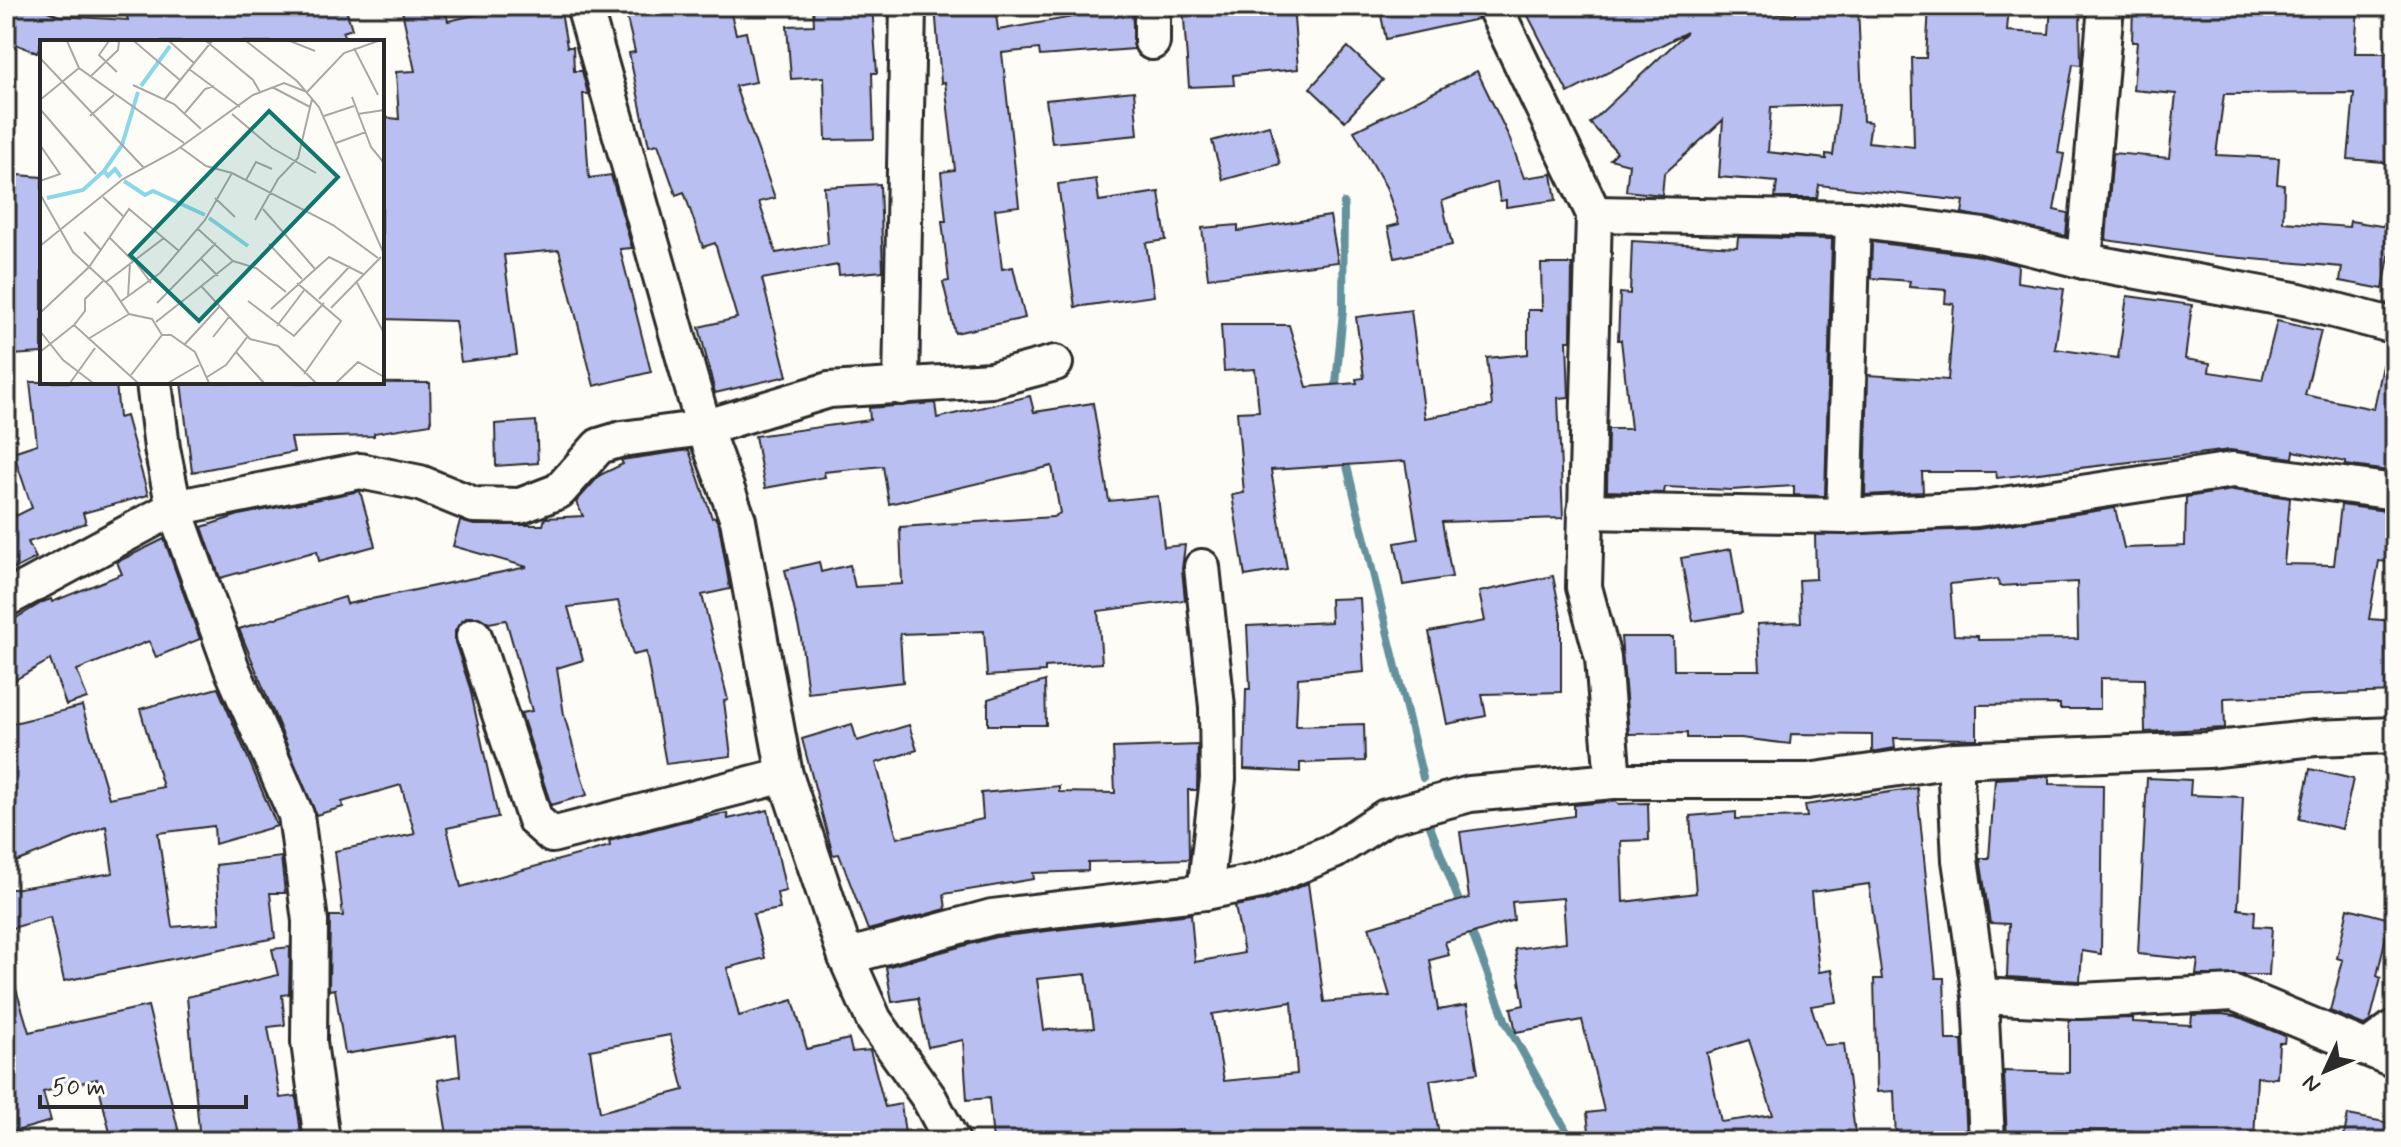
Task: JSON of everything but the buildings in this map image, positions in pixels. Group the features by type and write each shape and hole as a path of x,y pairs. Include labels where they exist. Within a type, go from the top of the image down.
{"street":[{"path":"584,6 704,428 738,520 785,775 846,957 874,1020 929,1098 952,1141"},
{"path":"901,387 908,6"},
{"path":"1152,6 1152,42"},
{"path":"1494,6 1594,214 1584,587 1603,658 1613,781"},
{"path":"2084,261 2106,6"},
{"path":"1594,214 1853,219 1984,236 2084,261 2299,301 2395,326"},
{"path":"1844,516 1853,219"},
{"path":"6,599 174,508 360,471 420,483 474,505 520,506 559,491 599,446 622,439 704,428 829,390 991,380 1055,363"},
{"path":"154,384 162,448 174,508 232,669 296,815 310,921 309,1042 322,1141"},
{"path":"1585,511 1844,516 1977,509 2233,470 2395,492"},
{"path":"1202,567 1217,707 1218,779 1205,892"},
{"path":"474,636 535,820 552,835 785,775"},
{"path":"846,957 992,917 1205,892 1275,875 1334,851 1386,817 1470,794 1613,781 1808,781 1955,760 2208,750 2315,738 2395,735"},
{"path":"1955,760 1960,860 1980,996 1987,1141"},
{"path":"1980,996 2080,1001 2234,993 2381,1054 2395,1027"}],"waterway":[{"path":"1335,394 1343,311 1344,203"},
{"path":"1345,458 1423,778"},
{"path":"1426,816 1462,909"},
{"path":"1469,925 1506,1022 1572,1141"}]}
